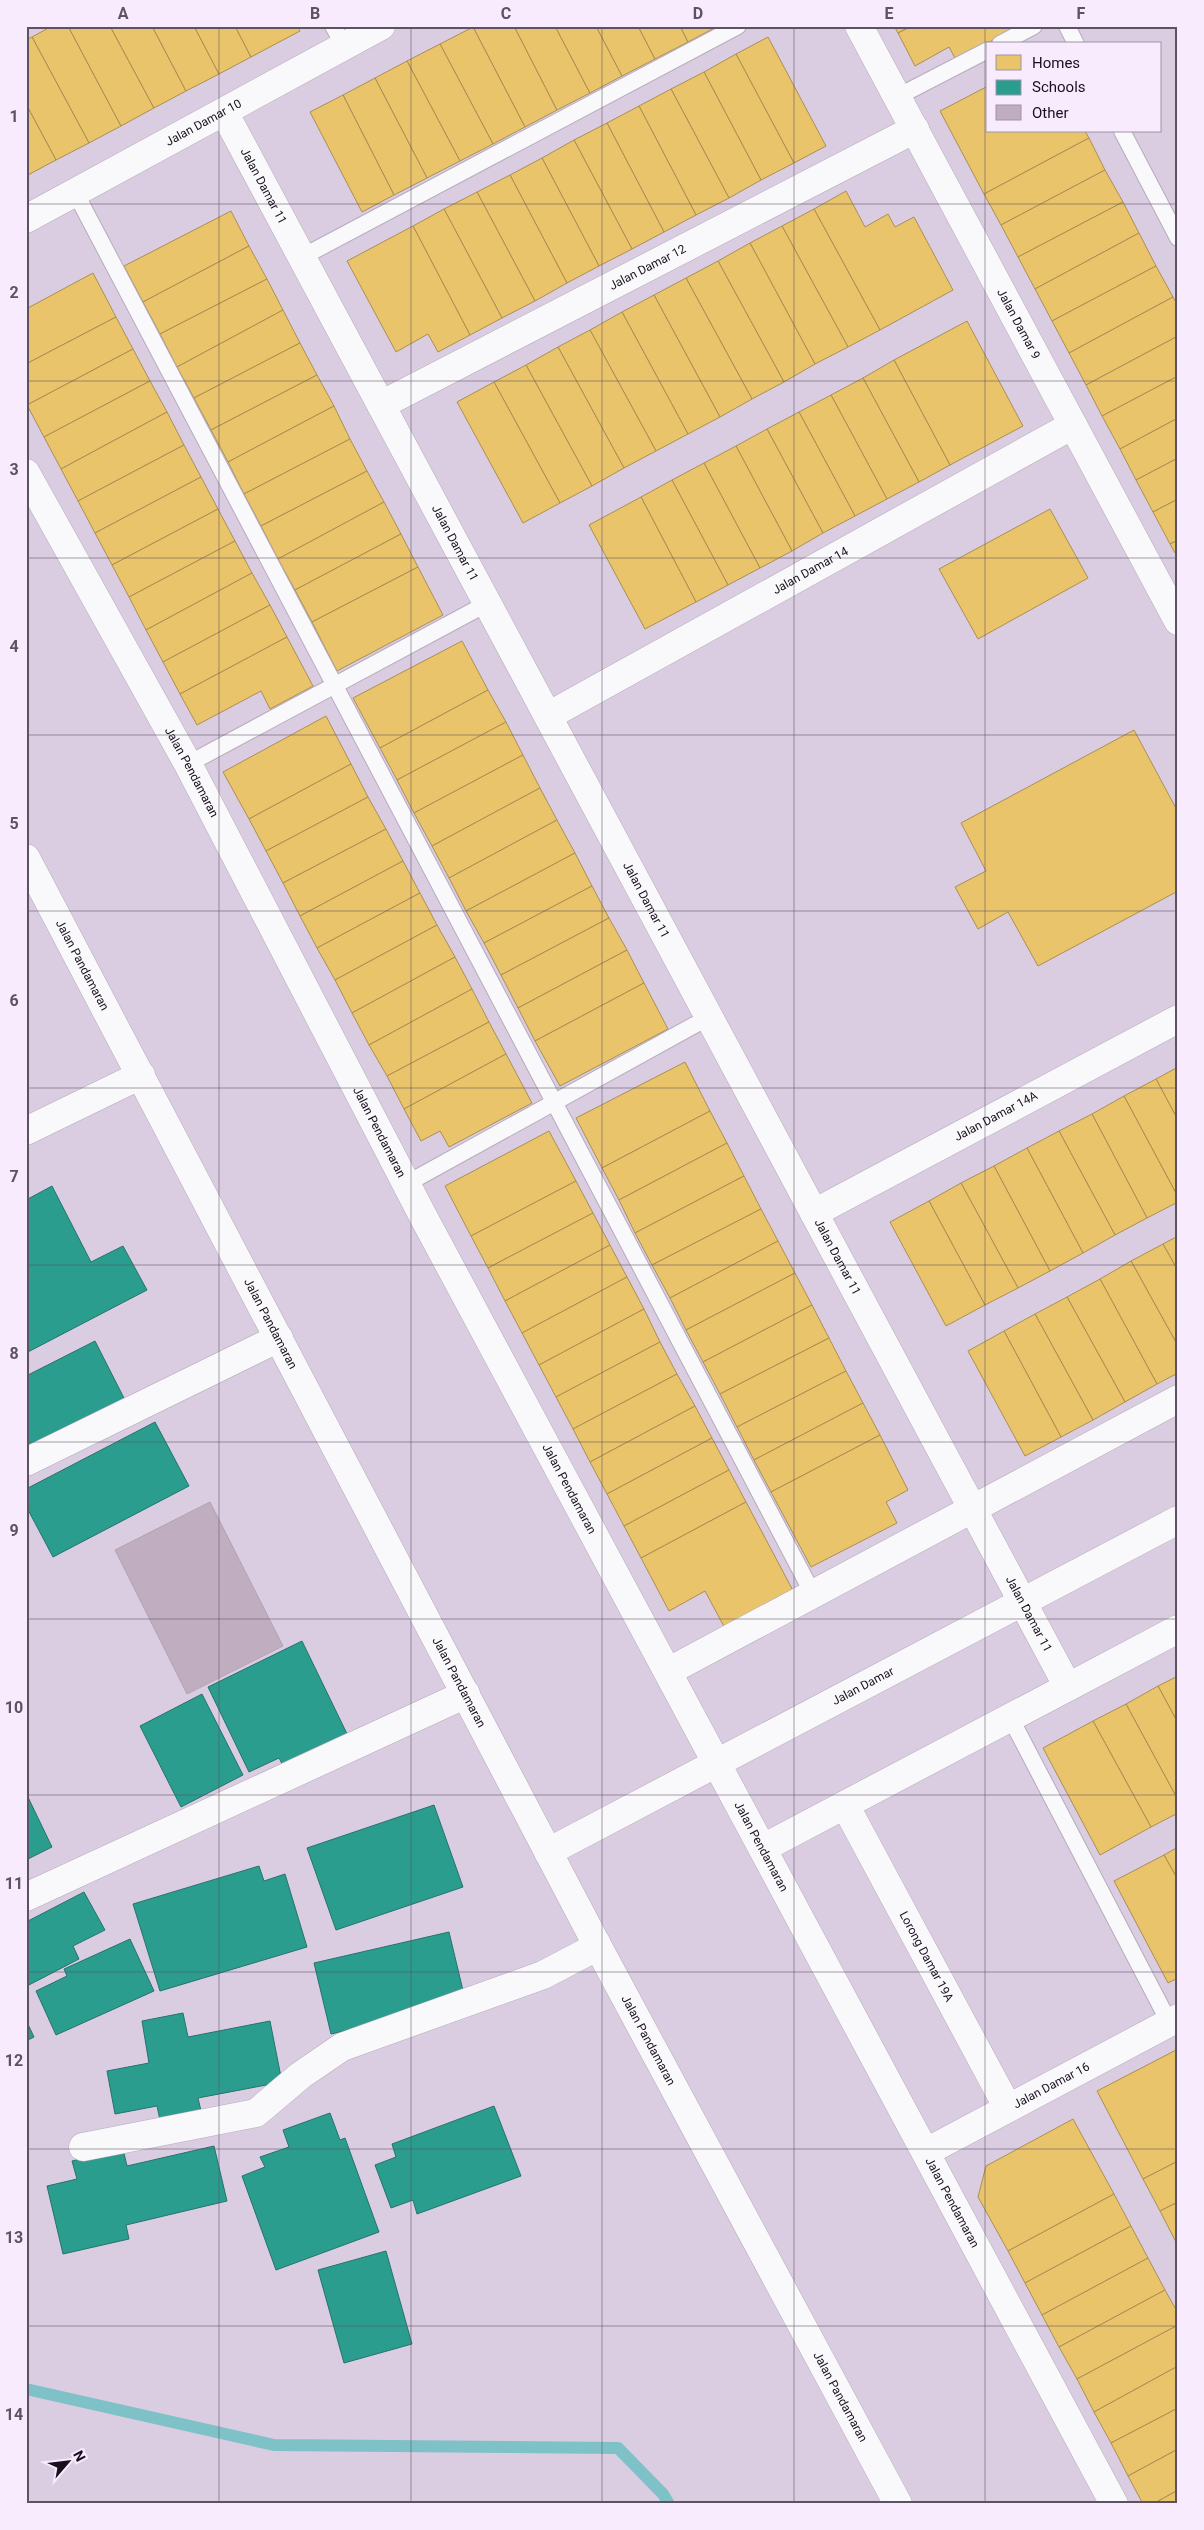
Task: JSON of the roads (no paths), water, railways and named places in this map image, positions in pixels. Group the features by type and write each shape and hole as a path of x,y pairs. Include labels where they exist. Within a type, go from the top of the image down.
{"street":[{"name":"Jalan Damar 10","path":"26,219 224,112 338,36 381,26"},
{"name":"Jalan Damar 9","path":"859,26 1178,621"},
{"name":"Jalan Damar 11","path":"224,112 1068,1687"},
{"name":"Jalan Damar 12","path":"381,405 914,129"},
{"name":"Jalan Damar 14","path":"548,716 1073,425"},
{"name":"Jalan Pendamaran","path":"26,473 188,764 406,1184 1114,2504"},
{"name":"Jalan Pandamaran","path":"26,858 596,1943 898,2504"},
{"name":"Jalan Damar 14A","path":"814,1213 1178,1019"},
{"path":"26,1131 141,1075"},
{"path":"26,1462 279,1338"},
{"path":"669,1672 1178,1399"},
{"name":"Jalan Damar","path":"548,1852 1178,1520"},
{"path":"763,1848 1178,1629"},
{"path":"26,1897 466,1694"},
{"name":"Lorong Damar 19A","path":"845,1805 1008,2108"},
{"path":"83,2147 256,2113 301,2075 342,2047 543,1975 585,1953 596,1943"},
{"name":"Jalan Damar 16","path":"926,2152 1173,2020"}],"lane":[{"path":"302,257 738,26"},
{"path":"1004,42 1034,26"},
{"path":"1067,26 1075,42"},
{"path":"897,97 986,51"},
{"path":"1123,132 1178,238"},
{"path":"75,192 813,1594"},
{"path":"188,764 488,603"},
{"path":"406,1184 709,1017"},
{"path":"1010,1717 1173,2020"}],"waterway":[{"path":"26,2389 274,2445 618,2448 663,2494 669,2504"}]}
